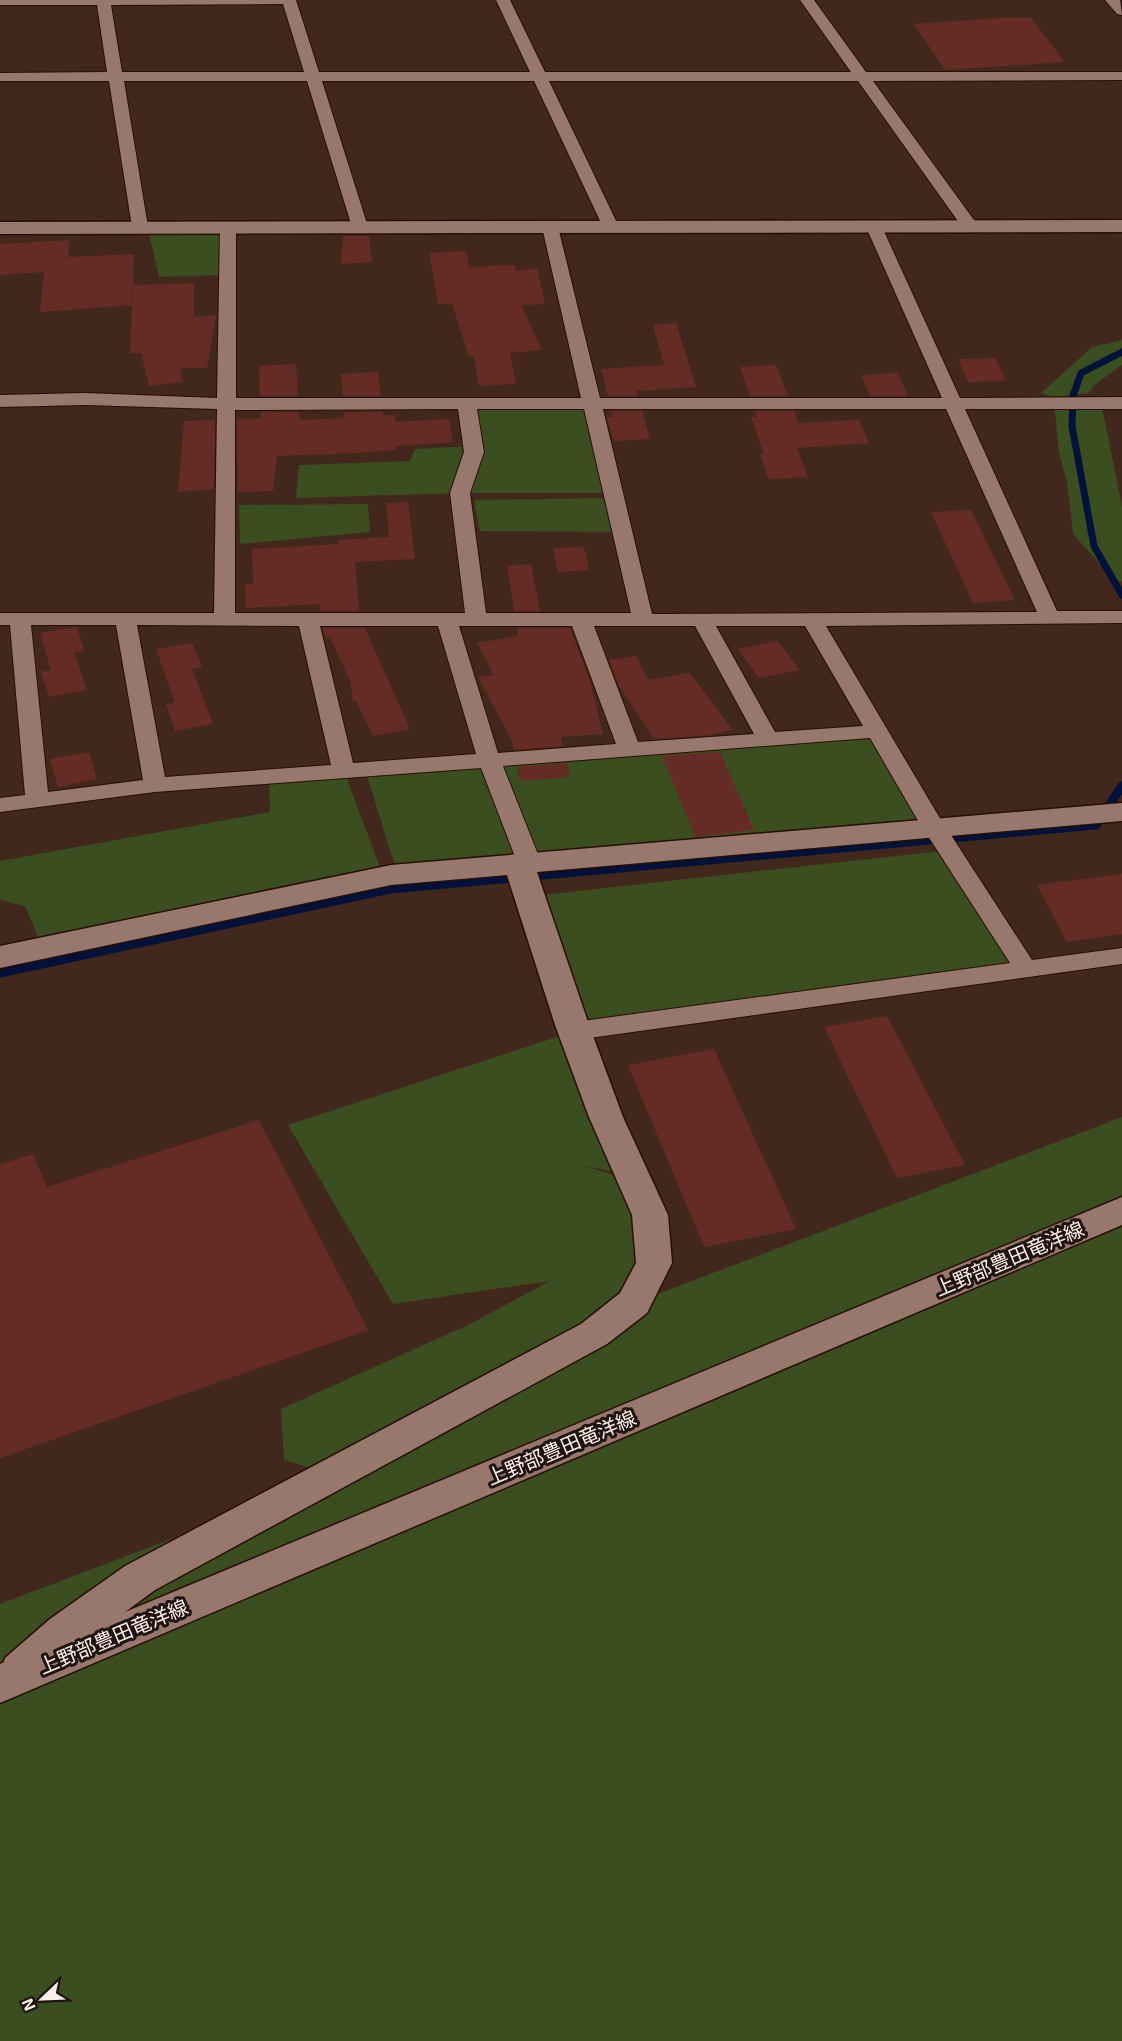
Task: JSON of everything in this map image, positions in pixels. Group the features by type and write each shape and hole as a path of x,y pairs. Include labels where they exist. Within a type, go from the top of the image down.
{"street":[{"path":"103,0 140,227"},
{"path":"0,1 289,0 360,227"},
{"path":"503,0 611,227"},
{"path":"807,0 972,227"},
{"path":"1112,0 1122,11"},
{"path":"0,77 1122,76"},
{"path":"0,228 1122,226"},
{"path":"224,619 228,227"},
{"path":"550,227 643,619"},
{"path":"873,227 1049,616"},
{"path":"0,402 85,399 226,404 1122,403"},
{"path":"467,404 474,452 460,493 476,618"},
{"path":"37,800 10,619 812,620 1122,617"},
{"path":"308,618 344,771"},
{"path":"6,1681 65,1632 140,1578 594,1334 634,1303 654,1263 650,1215 606,1117 575,1031 446,618"},
{"path":"580,618 629,749"},
{"path":"124,619 155,785"},
{"path":"702,619 768,740"},
{"path":"812,620 929,819 936,826 1025,968"},
{"path":"0,805 155,785 879,731"},
{"path":"0,957 391,875 936,826 1122,812"},
{"path":"575,1031 1122,956"},
{"name":"上野部豊田竜洋線","path":"6,1681 1122,1210"}],"green space":[{"path":"221,233 222,275 159,277 149,234"},
{"path":"1122,340 1122,365 1093,386 1089,393 1053,397 1041,393 1092,347"},
{"path":"1054,403 1099,403 1104,417 1122,506 1122,581 1117,583 1073,534 1067,482 1059,452"},
{"path":"467,404 585,404 603,493 460,493 296,498 299,465 410,461 415,449 473,446"},
{"path":"607,498 614,532 480,531 474,500"},
{"path":"368,504 370,532 240,544 239,505"},
{"path":"879,731 927,827 395,866 365,769"},
{"path":"344,771 380,867 39,939 25,906 0,900 0,861 270,812 269,777"},
{"path":"942,851 1014,970 572,1025 542,895"},
{"path":"575,1031 632,1175 585,1166 635,1182 654,1263 634,1303 1122,1117 1122,2041 0,2041 0,1604 316,1484 330,1474 284,1460 281,1409 470,1324 550,1281 393,1304 288,1125"}],"building":[{"path":"1031,18 1065,62 945,70 914,24"},
{"path":"343,236 369,236 372,262 341,264"},
{"path":"69,240 68,257 134,254 132,305 40,312 44,272 0,275 0,244"},
{"path":"466,251 469,267 515,265 516,271 537,268 545,304 521,305 542,350 510,353 516,384 479,386 474,357 469,357 452,304 438,304 429,253"},
{"path":"194,283 194,317 216,315 207,368 180,368 183,382 149,386 141,353 130,353 133,285"},
{"path":"676,323 696,387 636,391 638,396 608,396 601,369 664,365 653,325"},
{"path":"995,358 1006,381 968,382 958,359"},
{"path":"296,364 298,396 260,396 259,366"},
{"path":"776,365 788,396 750,396 740,367"},
{"path":"378,372 381,396 343,396 341,374"},
{"path":"898,373 908,396 870,396 861,375"},
{"path":"612,411 642,411 650,439 613,441 607,417 613,417"},
{"path":"755,411 794,411 798,423 859,420 869,443 797,448 808,477 768,479 760,454 764,454 751,417 757,417"},
{"path":"261,412 299,412 300,420 345,418 344,412 382,412 383,415 395,415 395,422 449,419 453,442 396,446 396,450 277,456 273,491 238,492 237,419 261,418"},
{"path":"215,420 214,489 178,492 184,421"},
{"path":"408,502 415,559 355,562 359,611 321,611 320,604 246,608 245,584 253,584 252,549 338,544 338,540 389,537 386,503"},
{"path":"971,510 1015,600 973,603 931,512"},
{"path":"584,547 589,570 558,572 553,548"},
{"path":"531,564 540,611 514,611 507,566"},
{"path":"77,627 84,651 74,652 87,690 49,697 41,672 51,670 40,633"},
{"path":"323,628 365,628 410,729 373,736 356,701 353,701 350,681 330,637 325,637"},
{"path":"517,628 570,628 590,681 603,734 561,737 563,746 514,750 512,741 478,677 494,675 477,643 518,636"},
{"path":"778,641 800,670 759,678 738,649"},
{"path":"192,643 202,667 192,669 213,724 175,731 166,704 175,703 156,649"},
{"path":"636,656 648,680 690,673 732,729 712,735 654,739 619,686 609,660"},
{"path":"89,752 97,779 58,787 50,759"},
{"path":"720,752 754,830 695,837 662,756"},
{"path":"567,763 570,777 520,781 517,767"},
{"path":"1122,874 1122,934 1067,942 1037,885"},
{"path":"887,1016 965,1165 897,1178 824,1027"},
{"path":"714,1049 796,1229 704,1247 628,1065"},
{"path":"259,1120 368,1330 0,1458 0,1164 33,1154 47,1187"}],"waterway":[{"path":"1122,352 1081,373 1073,396 1072,426 1094,546 1122,595"},
{"path":"0,973 390,889 1096,825 1122,786"}]}
